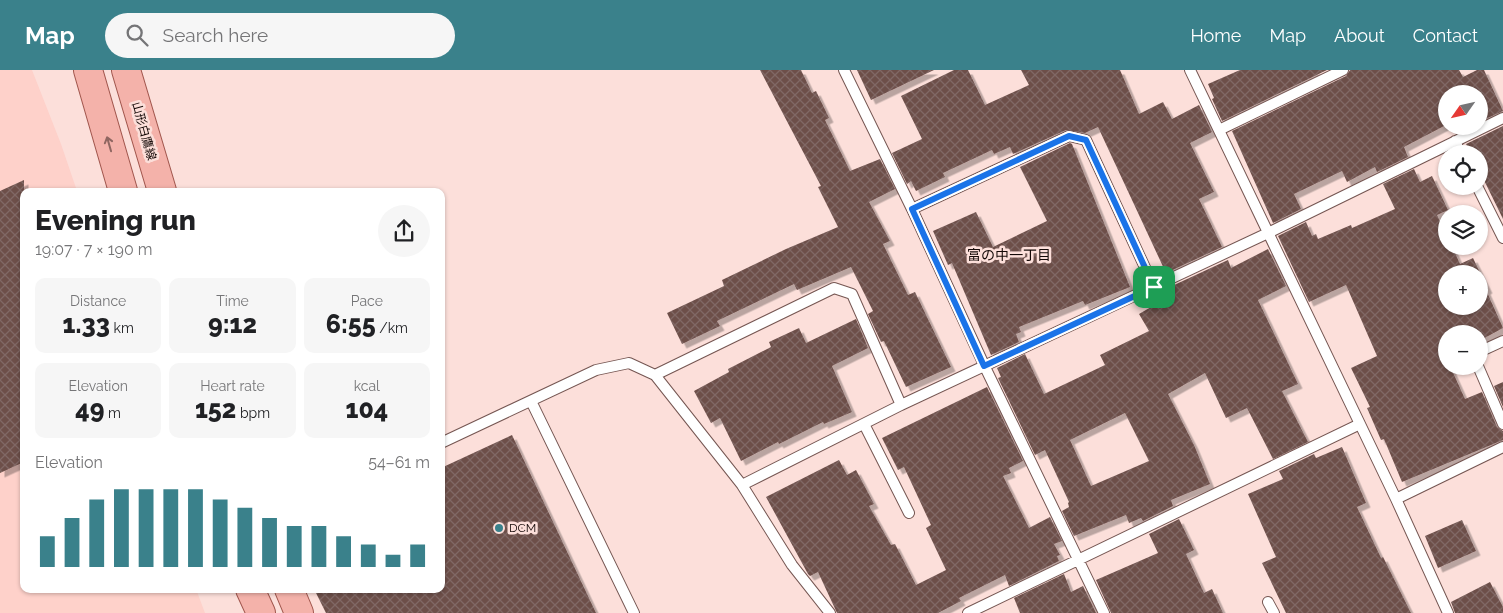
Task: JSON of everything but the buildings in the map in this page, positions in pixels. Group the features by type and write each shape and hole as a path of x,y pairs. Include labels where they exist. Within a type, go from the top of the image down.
{"main road":[{"path":"88,70 121,188"},
{"name":"山形白鷹線","path":"126,70 161,188"},
{"path":"252,593 261,613"},
{"path":"291,593 299,613"}],"lane":[{"path":"844,70 912,209 984,366 1104,613"},
{"path":"1190,70 1396,499 1448,613"},
{"path":"1219,130 1343,70"},
{"path":"742,485 901,405 1268,233 1503,118"},
{"path":"912,209 1069,136 1086,140 1154,287"},
{"path":"1455,141 1457,145"},
{"path":"1482,195 1503,238"},
{"path":"655,374 834,288 852,294 901,405"},
{"path":"1488,348 1503,341"},
{"path":"445,441 596,370 628,363 655,374 742,485 792,565 830,613"},
{"path":"1482,375 1503,424"},
{"path":"531,401 634,613"},
{"path":"864,424 909,513"},
{"path":"968,613 1360,424"},
{"path":"1396,499 1503,447"},
{"path":"1268,602 1274,613"}],"shaded area":[{"path":"0,70 32,70 76,188 20,188 20,593 198,593 205,613 0,613"}],"place":[{"name":"DCM","path":"499,528"}],"district":[{"name":"富の中一丁目","path":"1009,255"}],"route":[{"path":"1069,136 1086,140 1154,287 984,366 912,209 1069,136"}]}
